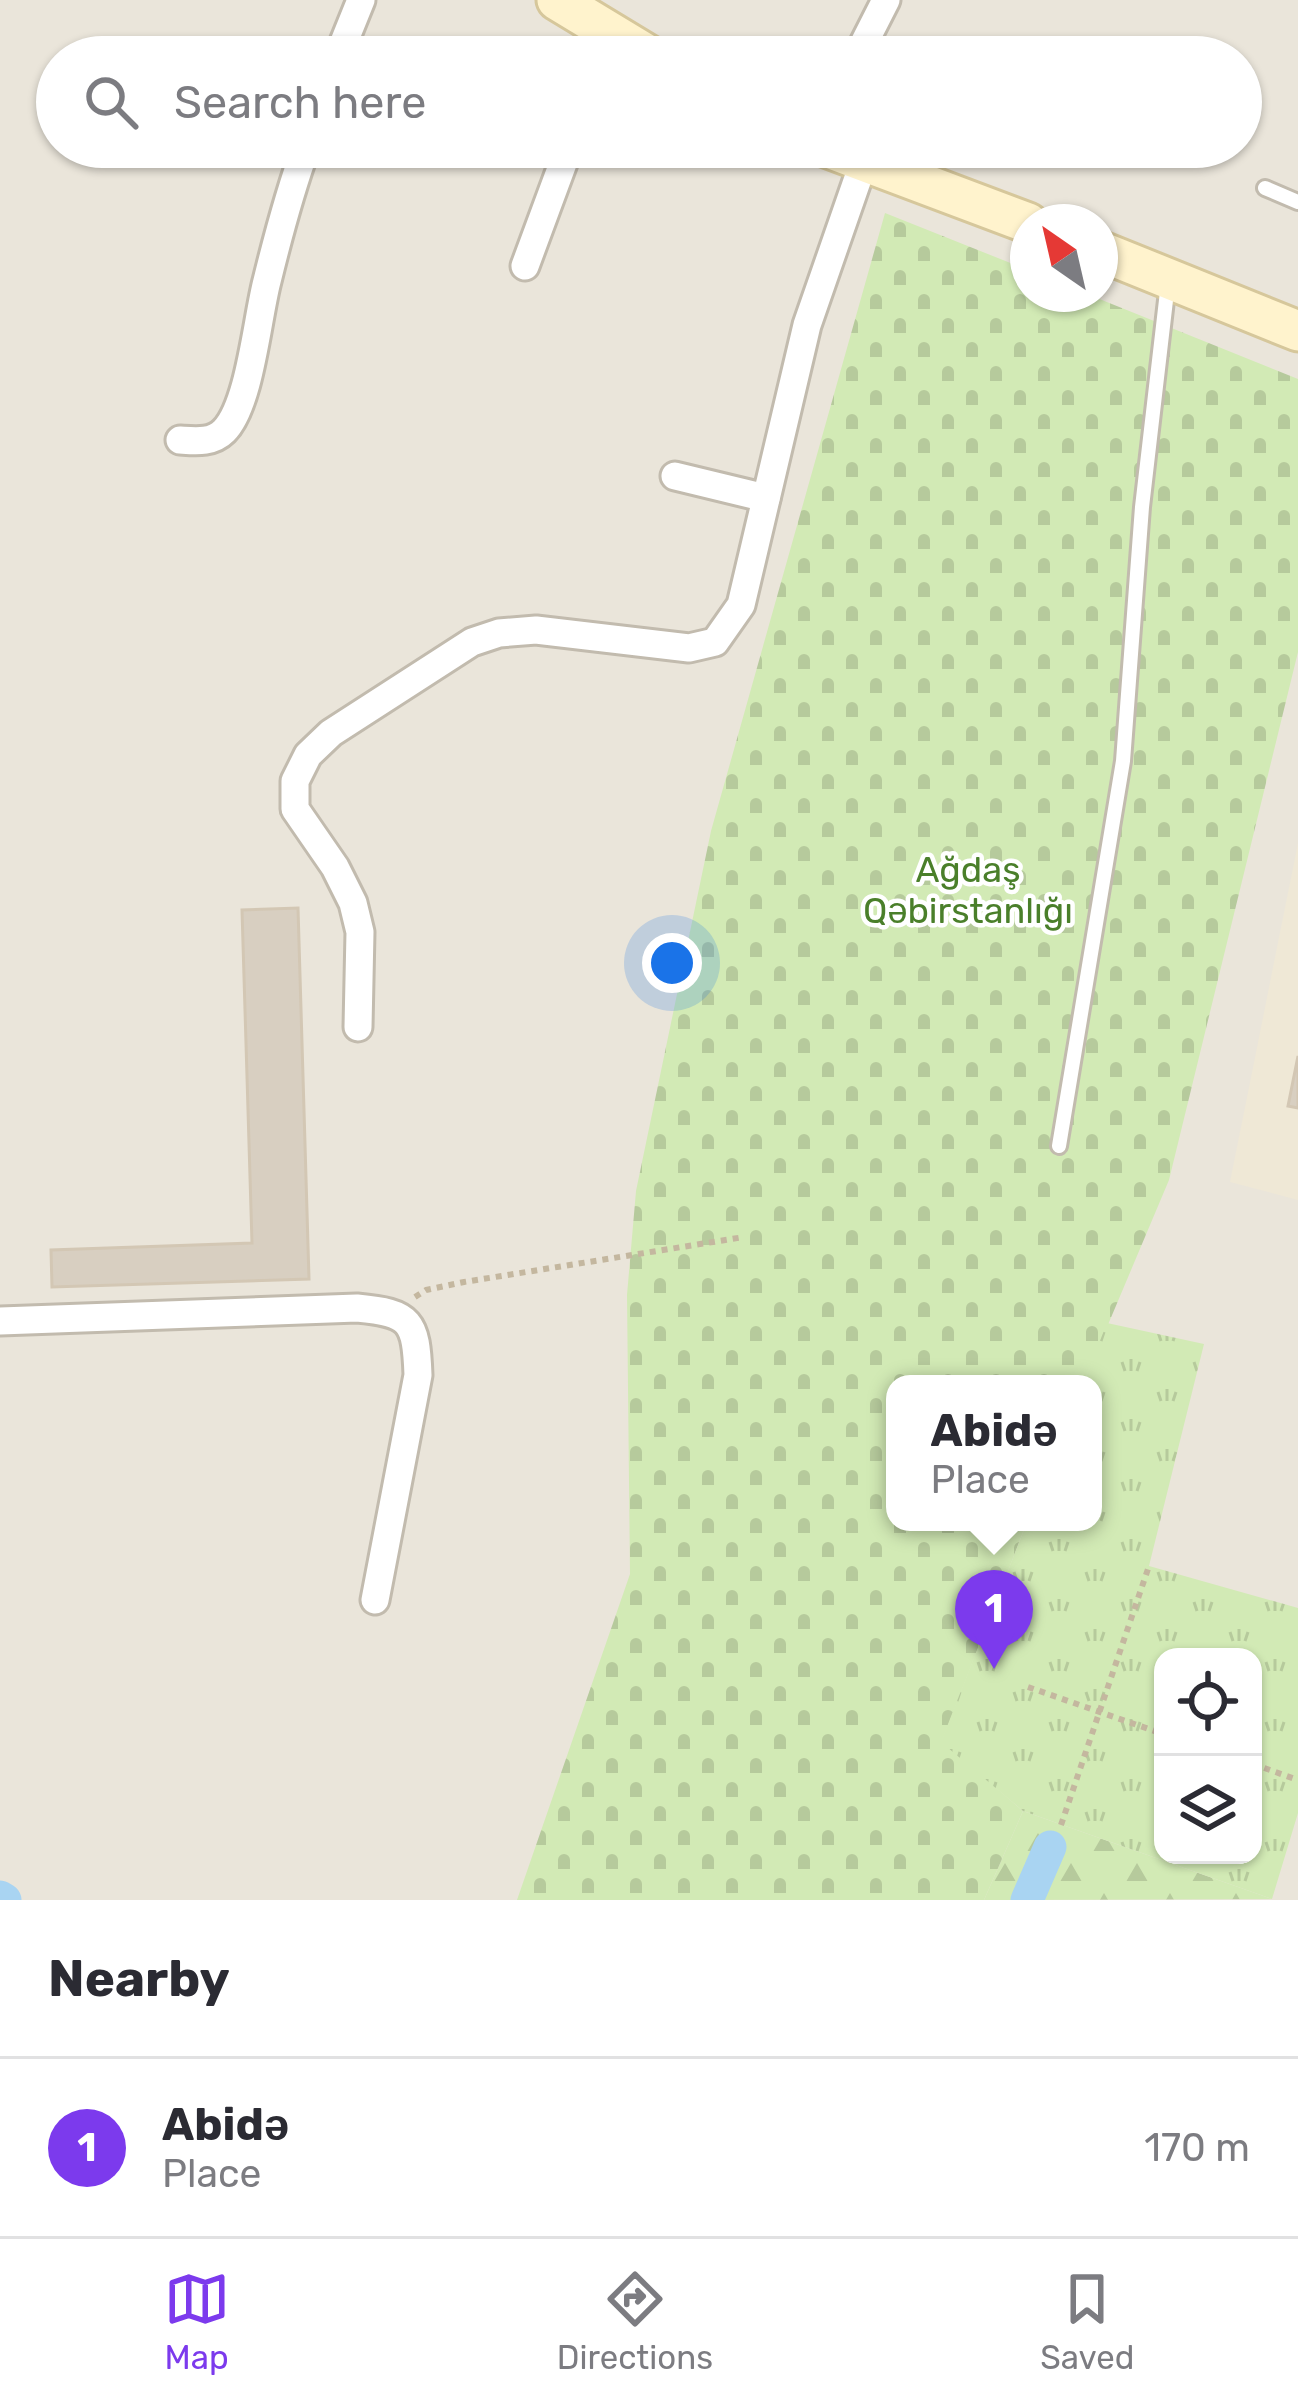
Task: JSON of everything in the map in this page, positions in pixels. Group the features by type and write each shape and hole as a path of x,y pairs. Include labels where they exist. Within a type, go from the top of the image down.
{"street":[{"path":"347,36 362,0"},
{"path":"557,0 596,36"},
{"path":"866,13 886,0"},
{"path":"180,440 217,437 240,407 266,284 298,168"},
{"path":"525,266 561,168"},
{"path":"358,1027 360,932 353,903 295,809 295,781 308,755 331,733 472,642 499,633 536,630 689,648 715,642 740,605 807,325 861,168"},
{"path":"884,168 1010,217"},
{"path":"1118,258 1298,331"},
{"path":"675,476 766,498"},
{"path":"0,1321 356,1308 391,1311 406,1321 417,1338 418,1375 375,1600"}],"lane":[{"path":"1265,188 1298,202"},
{"path":"1059,1146 1123,760 1142,507 1168,278"}],"path":[{"path":"391,1311 426,1290 464,1282 744,1237"},
{"path":"1061,1825 1148,1566"},
{"path":"1028,1687 1154,1730"},
{"path":"1262,1767 1298,1780"}],"shaded area":[{"path":"0,0 1298,0 1298,1900 0,1900"},
{"path":"1298,843 1298,1200 1230,1182"}],"green space":[{"name":"Ağdaş Qəbirstanlığı","path":"885,213 1010,263 1010,312 1118,312 1118,306 1298,379 1298,652 1169,1180 1087,1375 886,1375 886,1531 1024,1531 942,1741 1023,1811 984,1900 517,1900 630,1574 627,1295 636,1191 711,831"},
{"path":"1107,1323 1204,1344 1149,1566 1298,1608 1298,1813 1272,1899 1173,1864 1262,1864 1262,1648 1154,1648 1154,1857 1023,1811 941,1742 1023,1531 1102,1531 1102,1375 1087,1375"},
{"path":"1023,1811 1154,1857 1154,1864 1173,1864 1272,1899 984,1900"}],"building":[{"path":"298,908 309,1279 52,1287 51,1250 252,1243 242,910"},
{"path":"1298,1056 1298,1108 1288,1106"}],"waterway":[{"path":"1027,1900 1050,1847"},
{"path":"0,1897 5,1900"}],"place":[{"name":"Abidə","path":"994,1669"}]}
